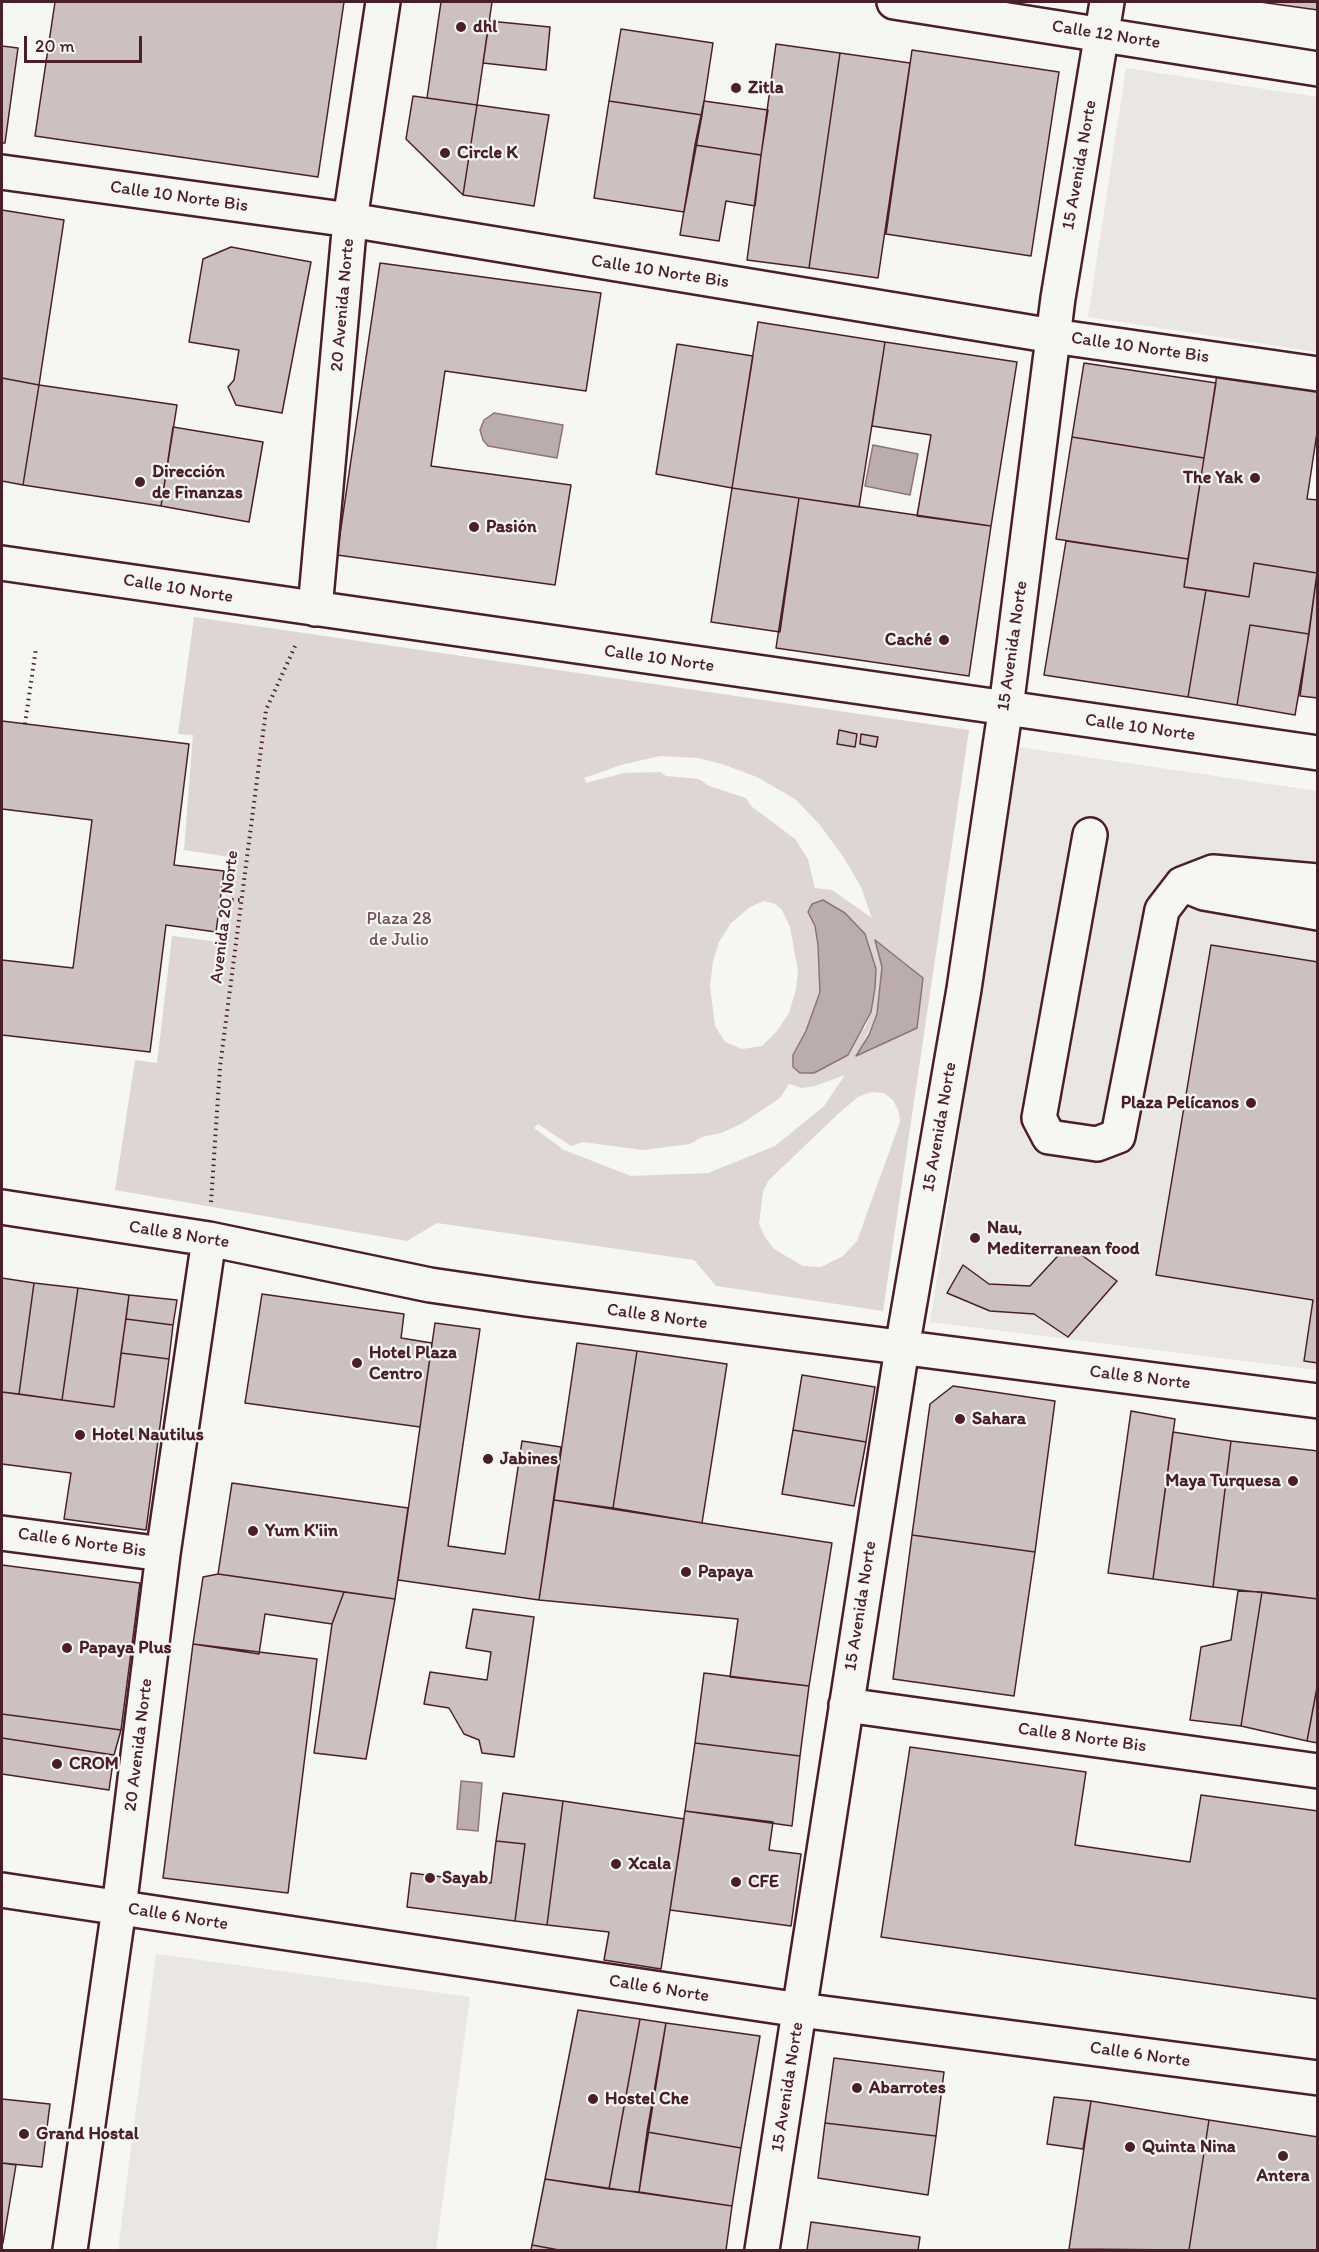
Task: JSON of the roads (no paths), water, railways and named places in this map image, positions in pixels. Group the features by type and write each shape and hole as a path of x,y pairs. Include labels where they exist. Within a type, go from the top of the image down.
{"street":[{"name":"20 Avenida Norte","path":"315,609 350,220 383,2"},
{"name":"Calle 12 Norte","path":"894,2 1317,69"},
{"name":"15 Avenida Norte","path":"762,2250 902,1348 963,989 1005,709 1053,336 1107,2"},
{"name":"Calle 10 Norte Bis","path":"2,172 350,220 1053,336 1317,374"},
{"name":"Calle 10 Norte","path":"2,563 1317,753"},
{"path":"1090,835 1039,1118 1048,1137 1097,1144 1118,1136 1162,910 1182,884 1213,872 1317,881"},
{"path":"1182,884 1204,893 1317,913"},
{"name":"Calle 8 Norte","path":"2,1207 209,1239 430,1285 757,1331 1317,1401"},
{"name":"20 Avenida Norte","path":"69,2250 119,1908 163,1554 209,1239"},
{"name":"Calle 6 Norte Bis","path":"2,1533 163,1554"},
{"name":"Calle 8 Norte Bis","path":"846,1705 1317,1771"},
{"name":"Calle 6 Norte","path":"2,1890 800,2010 1317,2078"}],"place":[{"name":"dhl","path":"461,27"},
{"name":"Zitla","path":"736,88"},
{"name":"Circle K","path":"445,153"},
{"name":"The Yak","path":"1255,478"},
{"name":"Dirección de Finanzas","path":"140,482"},
{"name":"Pasión","path":"474,527"},
{"name":"Caché","path":"944,640"},
{"name":"Plaza Pelícanos","path":"1251,1103"},
{"name":"Nau, Mediterranean food","path":"975,1238"},
{"name":"Hotel Plaza Centro","path":"357,1363"},
{"name":"Sahara","path":"960,1419"},
{"name":"Hotel Nautilus","path":"80,1435"},
{"name":"Jabines","path":"488,1459"},
{"name":"Maya Turquesa","path":"1293,1481"},
{"name":"Yum K'iin","path":"253,1531"},
{"name":"Papaya","path":"686,1572"},
{"name":"Papaya Plus","path":"67,1648"},
{"name":"CROM","path":"57,1764"},
{"name":"Xcala","path":"616,1864"},
{"name":"Sayab","path":"430,1878"},
{"name":"CFE","path":"736,1882"},
{"name":"Abarrotes","path":"857,2088"},
{"name":"Hostel Che","path":"593,2099"},
{"name":"Grand Hostal","path":"24,2134"},
{"name":"Quinta Nina","path":"1130,2147"},
{"name":"Antera","path":"1283,2156"}],"park label":[{"name":"Plaza 28 de Julio","path":"399,929"}]}
